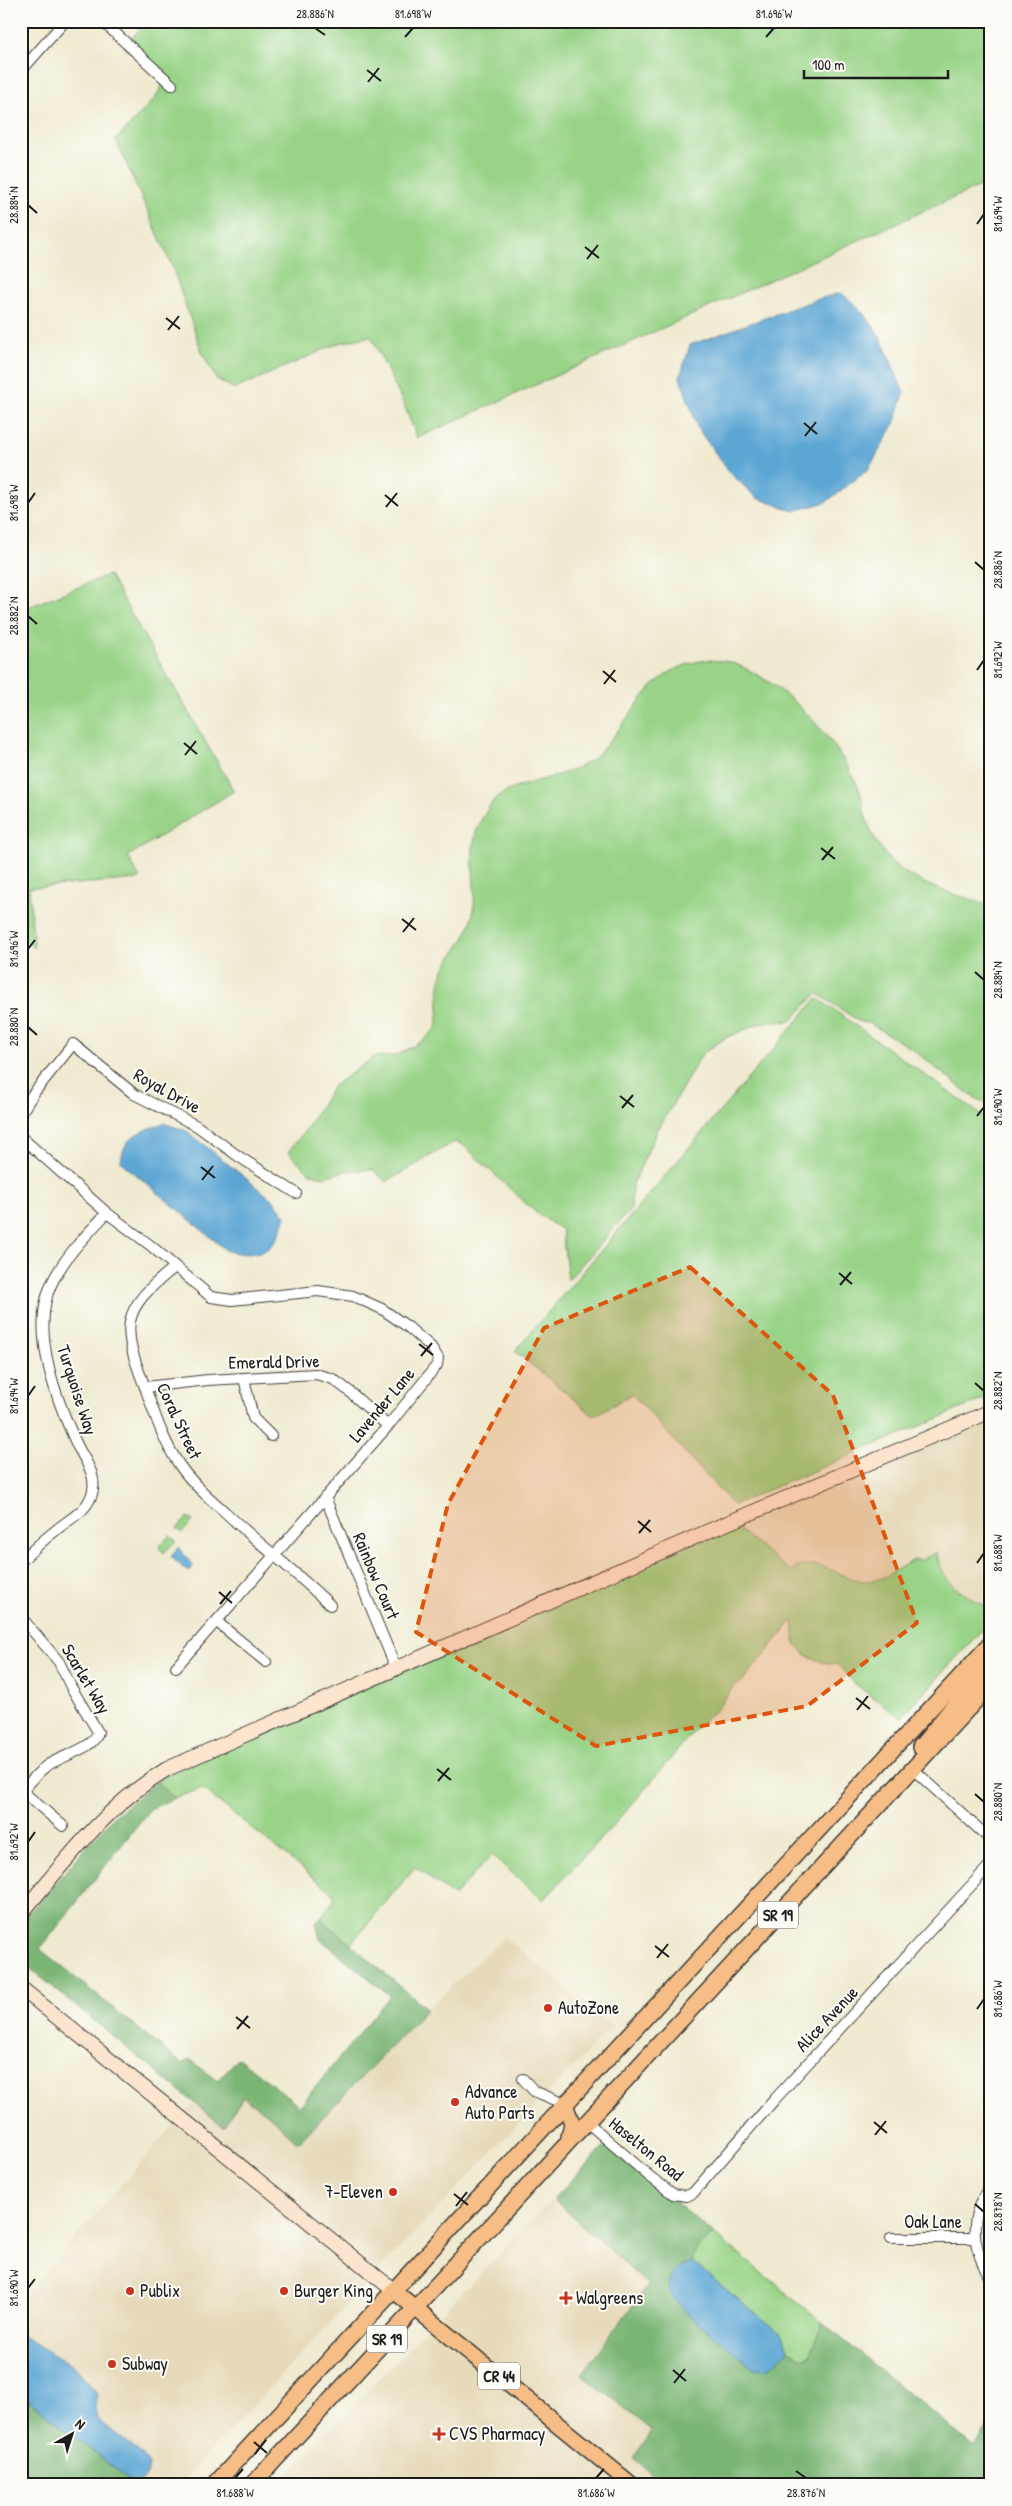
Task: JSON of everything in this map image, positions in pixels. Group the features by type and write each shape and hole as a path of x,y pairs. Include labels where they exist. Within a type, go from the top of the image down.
{"main road":[{"name":"SR 19","path":"214,2485 991,1643"},
{"path":"865,1820 874,1800 991,1660"},
{"name":"SR 19","path":"252,2485 991,1684"},
{"path":"565,2104 572,2123 567,2143"},
{"name":"CR 44","path":"394,2290 632,2485"}],"street":[{"path":"21,71 65,21"},
{"path":"102,21 172,84"},
{"name":"Royal Drive","path":"21,1113 33,1094 73,1044 134,1094 197,1126 244,1161 296,1193"},
{"name":"Lavender Lane","path":"21,1137 107,1213 150,1245 204,1293 216,1299 232,1300 318,1291 337,1292 371,1303 408,1327 436,1351 437,1365 388,1426 176,1667"},
{"name":"Turquoise Way","path":"21,1562 47,1537 83,1509 92,1493 92,1476 74,1437 51,1373 43,1332 44,1313 47,1298 56,1275 70,1254 107,1213"},
{"name":"Coral Street","path":"175,1267 147,1291 137,1305 128,1325 135,1363 167,1443 179,1465 213,1501 330,1604"},
{"name":"Emerald Drive","path":"144,1387 316,1374 324,1376 349,1390 388,1426"},
{"path":"244,1378 253,1418 271,1436"},
{"path":"21,1914 110,1813 152,1778 204,1752 702,1534 991,1411"},
{"name":"Rainbow Court","path":"325,1497 396,1668"},
{"name":"Scarlet Way","path":"21,1617 60,1662 71,1687 96,1727 97,1737 88,1746 45,1767 22,1792"},
{"path":"217,1622 266,1662"},
{"path":"912,1769 991,1840"},
{"path":"22,1792 63,1826"},
{"name":"Alice Avenue","path":"687,2196 704,2182 774,2099 991,1864"},
{"name":"CR 44","path":"21,1988 394,2290"},
{"path":"523,2080 544,2096 565,2104"},
{"name":"Haselton Road","path":"586,2122 649,2176 674,2194 687,2196"},
{"path":"991,2186 977,2209 975,2238 978,2254 991,2280"},
{"name":"Oak Lane","path":"891,2238 975,2238"}],"highlighted area":[{"path":"690,1267 833,1395 917,1623 807,1706 596,1746 416,1632 448,1504 544,1328"}],"shaded area":[{"path":"991,1416 991,1608 963,1593 950,1583 938,1562 914,1560 873,1581 857,1579 821,1565 790,1572 733,1525"},
{"path":"504,1937 612,2026 378,2271 184,2114 195,2102 224,2126 243,2097 269,2115 298,2143 427,2009"},
{"path":"176,2122 371,2279 179,2485 139,2485 147,2475 138,2451 97,2419 97,2392 76,2368 21,2335 21,2300"},
{"path":"553,2199 648,2285 581,2374 652,2430 634,2459 666,2485 641,2485 437,2318"},
{"path":"430,2326 623,2485 277,2485"}],"green space":[{"path":"147,21 991,21 991,181 417,438 404,405 371,336 339,343 235,389 216,379 202,352 172,266 116,140 156,97 165,80 124,47"},
{"path":"109,575 234,791 128,856 140,879 29,888 34,948 21,938 21,610"},
{"path":"708,660 730,662 770,682 789,697 823,732 850,770 860,792 865,815 873,835 880,848 894,864 915,879 953,894 991,905 991,1107 969,1094 912,1049 869,1023 860,1022 817,993 791,1021 761,1023 725,1038 702,1054 656,1133 632,1186 631,1209 568,1280 562,1230 535,1212 462,1144 454,1142 386,1182 373,1170 350,1170 323,1177 310,1173 288,1152 307,1128 333,1086 374,1057 396,1056 424,1040 437,1027 442,974 465,936 474,908 474,840 478,826 494,800 509,790 565,773 590,761 613,737 645,694 657,682 687,664"},
{"path":"817,998 991,1122 991,1396 733,1505 632,1394 594,1416 515,1351"},
{"path":"188,1517 193,1521 182,1533 177,1529"},
{"path":"733,1525 790,1571 801,1566 821,1566 850,1578 872,1581 914,1560 921,1560 937,1553 943,1572 949,1580 972,1599 991,1608 991,1620 901,1718 854,1683 838,1665 822,1662 806,1655 795,1643 793,1620 742,1682 734,1686 717,1709 697,1727 622,1816 543,1900 492,1855 454,1896 415,1867 351,1944 320,1918 334,1900 334,1894 204,1790 200,1789 175,1798 156,1782 169,1774"},
{"path":"170,1535 176,1541 164,1553 159,1548"},
{"path":"156,1782 175,1798 150,1809 40,1949 182,2064 190,2059 217,2081 238,2058 300,2106 389,1997 388,1994 320,1939 316,1923 320,1918 427,2009 298,2143 269,2115 243,2097 224,2127 21,1961 21,1922 113,1817"},
{"path":"606,2145 714,2234 700,2245 692,2262 682,2265 685,2311 755,2368 767,2369 788,2351 803,2358 810,2355 824,2324 975,2448 991,2421 991,2485 666,2485 633,2459 652,2430 581,2374 648,2285 553,2199"},
{"path":"714,2234 824,2324 810,2355 803,2358 788,2351 783,2335 692,2262 700,2245"},
{"path":"21,2394 130,2481 135,2485 21,2485"}],"water":[{"path":"841,293 854,304 873,326 886,350 904,393 895,423 868,470 826,502 794,511 757,498 730,473 698,429 680,377 690,345 815,300"},
{"path":"163,1123 187,1131 273,1200 286,1216 282,1228 272,1245 259,1253 250,1254 227,1251 121,1162 126,1146 134,1136"},
{"path":"178,1547 193,1565 188,1572 171,1557"},
{"path":"692,2262 783,2335 788,2351 767,2369 755,2368 686,2312 668,2287 674,2273"},
{"path":"21,2335 76,2368 97,2393 95,2408 97,2419 138,2451 149,2464 147,2475 139,2485 135,2485 21,2394"}],"place":[{"name":"AutoZone","path":"548,2008"},
{"name":"Advance Auto Parts","path":"455,2102"},
{"name":"7-Eleven","path":"393,2192"},
{"name":"Publix","path":"130,2291"},
{"name":"Burger King","path":"284,2291"},
{"name":"Walgreens","path":"566,2298"},
{"name":"Subway","path":"112,2364"},
{"name":"CVS Pharmacy","path":"439,2434"}]}
